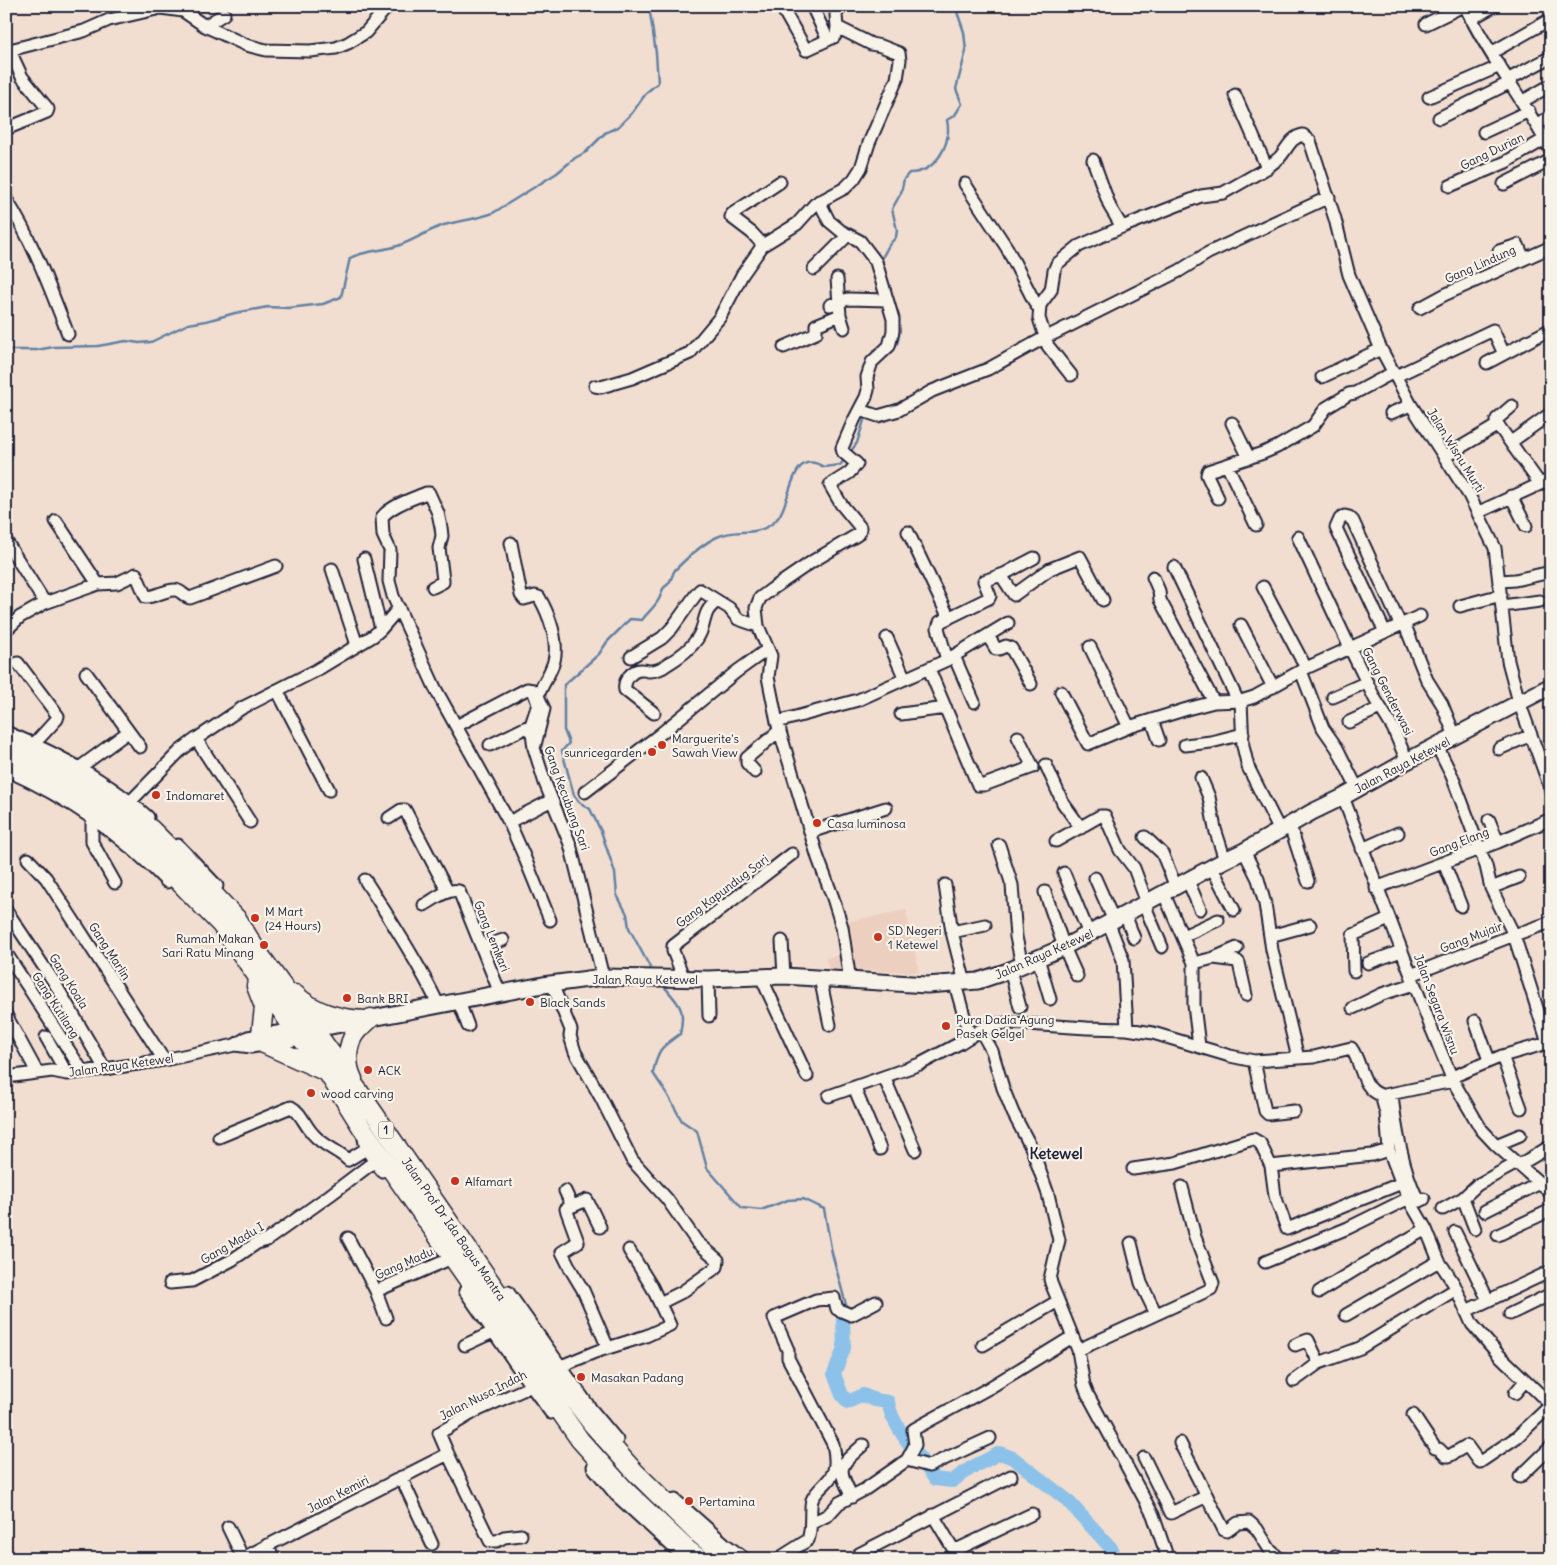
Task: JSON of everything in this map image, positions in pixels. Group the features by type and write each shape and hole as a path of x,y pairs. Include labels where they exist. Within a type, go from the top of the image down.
{"highway":[{"name":"Jalan Prof Dr Ida Bagus Mantra","path":"6,743 52,766 132,814 151,829 238,920 248,951"},
{"name":"Jalan Prof Dr Ida Bagus Mantra","path":"6,760 34,772 55,790 112,819 136,838 248,951 360,1092 431,1190 546,1376 586,1447 626,1491 700,1559"},
{"path":"248,951 307,1005 331,1015 368,1019"},
{"path":"248,951 263,1002 263,1039 326,1072"},
{"path":"360,1092 349,1067 349,1048 356,1032 368,1019"},
{"name":"Jalan Prof Dr Ida Bagus Mantra","path":"311,1031 326,1072 362,1128 546,1376 635,1472 696,1532 729,1559"}],"main road":[{"name":"Jalan Raya Ketewel","path":"311,1031 500,993 604,976 708,979 784,976 927,984 960,984 984,980 1064,947 1343,797 1404,754 1437,746 1454,732 1551,686"}],"street":[{"path":"6,129 47,112 48,109 22,77 8,50 84,31 109,20 161,8 183,11 226,37 252,47 274,51 310,51 336,48 352,40 373,25 388,6"},
{"path":"781,6 806,50 828,40 836,34 836,15 840,6"},
{"path":"812,6 828,40"},
{"path":"1426,24 1464,6 1491,53 1526,106 1551,151"},
{"path":"1471,19 1494,6"},
{"path":"205,26 224,14"},
{"path":"1491,53 1549,20"},
{"path":"595,386 601,387 632,378 690,353 720,317 742,275 763,245 797,224 819,201 845,188 861,168 897,79 900,60 899,53 871,44 837,27"},
{"path":"1439,118 1551,57"},
{"path":"1429,98 1500,66"},
{"path":"1484,132 1526,106 1551,85"},
{"path":"1071,375 1048,346 1049,336 1039,318 1040,305 1051,290 1054,271 1058,264 1080,246 1122,227 1201,196 1223,193 1267,168 1234,95"},
{"path":"1536,124 1551,117"},
{"name":"Jalan Wisnu Murti","path":"1267,168 1280,157 1292,140 1300,135 1306,136 1311,143 1329,197 1349,275 1381,349 1411,405 1479,512 1495,548 1502,600 1506,654 1519,702 1531,734 1545,758 1551,790"},
{"name":"Gang Durian","path":"1450,186 1506,162 1545,139"},
{"path":"1094,160 1110,206 1122,227"},
{"path":"1504,184 1551,160"},
{"path":"763,245 752,233 731,217 732,214 780,182"},
{"path":"965,184 1003,242 1036,305 1040,305"},
{"path":"863,412 880,416 899,410 932,391 988,369 1179,270 1208,253 1329,197"},
{"path":"6,199 18,219 44,273 68,334"},
{"path":"819,201 829,221 848,236 860,241 876,262 893,319 891,339 889,346 872,362 867,377 868,390 863,412 843,446 846,455 857,464 855,468 832,482 830,487 841,504 860,526 860,532 813,561 760,598 756,608 758,626 770,656 768,677 778,726 810,832 842,927 850,981"},
{"path":"814,269 848,236"},
{"path":"1500,251 1518,245 1524,260"},
{"name":"Gang Lindung","path":"1420,308 1444,295 1551,247"},
{"path":"837,279 835,303 844,328"},
{"path":"835,303 858,299 887,300"},
{"path":"784,347 816,333 816,326 840,315"},
{"path":"1487,363 1551,329"},
{"path":"1218,498 1207,475 1208,471 1277,447 1314,426 1326,408 1349,394 1355,393 1494,330 1504,354"},
{"path":"1322,377 1381,349"},
{"path":"1391,413 1411,405"},
{"path":"1512,406 1497,418 1496,421 1540,484"},
{"path":"1511,442 1548,416"},
{"path":"1232,423 1249,458"},
{"path":"1444,457 1498,425"},
{"path":"1227,465 1256,525"},
{"path":"1479,512 1551,479"},
{"path":"434,587 443,582 440,548 442,536 438,514 429,493 402,504 382,517 383,534 390,550 389,581 393,596 436,690 509,822 550,920"},
{"path":"1511,496 1526,526"},
{"path":"1385,632 1336,528 1340,519 1345,516 1352,521 1427,680 1442,704 1454,732"},
{"path":"56,521 98,584"},
{"path":"908,532 949,618"},
{"name":"Gang Genderwasi","path":"1298,536 1350,648 1380,708 1389,721 1404,754"},
{"path":"6,541 45,603"},
{"path":"511,543 521,595 526,599 538,597 553,633 555,645 554,661 538,696 544,709 534,748"},
{"path":"1001,575 1014,595 1050,569 1080,557 1103,600"},
{"path":"974,702 951,658 938,626 940,622 989,598 990,596 983,582 1034,558"},
{"path":"364,559 381,629"},
{"path":"6,630 20,617 45,603 98,584 117,583 136,574 146,597 153,597 174,590 190,598 276,566"},
{"path":"1174,567 1239,701 1243,746 1248,767 1285,828 1308,881"},
{"path":"332,569 357,646"},
{"path":"1500,581 1515,580 1551,572"},
{"path":"1153,578 1159,591 1160,600 1214,702"},
{"path":"1263,587 1303,670 1322,728 1337,748 1357,788"},
{"path":"631,657 662,638 672,628 698,592 704,591 732,610 738,619 758,626"},
{"path":"1460,606 1502,600 1540,601"},
{"path":"654,713 625,690 624,686 630,675 641,670 649,671 662,668 690,648 703,626 707,610 718,601"},
{"path":"130,802 180,751 196,739 242,708 315,671 357,646 381,629 399,608"},
{"path":"1061,692 1088,744 1129,727 1214,702 1239,701 1258,695 1303,670 1420,616"},
{"path":"755,772 746,762 747,758 778,726 851,703 905,679 951,658 1008,623"},
{"path":"1241,625 1273,687"},
{"path":"988,636 996,649 1006,646 1011,648 1032,684"},
{"path":"887,638 905,679"},
{"path":"1090,647 1129,727"},
{"path":"585,792 736,672 768,649"},
{"path":"18,663 58,716 58,719 34,744"},
{"path":"929,668 976,782 980,786 1033,766 1018,737"},
{"path":"86,673 140,748"},
{"path":"1333,697 1367,682"},
{"name":"Gang Kecubung Sari","path":"462,723 530,689 533,690 538,704 530,725 534,748 570,844 604,976"},
{"path":"277,690 329,790"},
{"path":"900,714 946,708"},
{"path":"1349,722 1380,708"},
{"path":"1152,720 1159,740"},
{"path":"490,745 530,725"},
{"path":"6,732 34,744 79,768 130,802 156,823 196,862 231,903 238,920"},
{"path":"79,768 128,732"},
{"path":"1186,745 1211,742 1242,734"},
{"path":"1499,749 1531,734"},
{"path":"196,739 250,822"},
{"path":"829,1096 920,1064 993,1025 1010,1023 1127,1029 1153,1033 1230,1056 1254,1061 1314,1057 1351,1048 1367,1082 1377,1094 1387,1095 1452,1079 1489,1060 1549,1043 1514,935 1491,888 1452,776 1437,746"},
{"path":"1046,765 1063,803 1081,828"},
{"path":"6,770 55,790 119,838 163,877 198,913 206,919 221,925"},
{"path":"1201,778 1209,797 1215,830 1226,860"},
{"name":"Jalan Segara Wisnu","path":"1343,797 1376,888 1452,1079 1481,1129 1496,1145 1551,1192"},
{"path":"509,822 552,800"},
{"path":"810,832 886,808"},
{"name":"Gang Lemkari","path":"389,818 401,810 405,810 448,892 459,891 500,993"},
{"path":"1056,841 1100,816 1106,817 1120,850 1134,868 1162,947"},
{"path":"92,818 92,842 115,883"},
{"name":"Gang Elang","path":"1376,888 1498,842 1551,819"},
{"path":"1490,820 1498,842"},
{"path":"1362,848 1398,833"},
{"path":"1145,838 1162,853 1176,887 1183,936 1194,963 1194,1005 1198,1046"},
{"path":"999,845 1012,885 1020,1008"},
{"path":"1244,851 1258,879 1265,904 1270,936 1298,1058"},
{"name":"Gang Kapundug Sari","path":"684,978 672,951 673,946 792,854"},
{"name":"Gang Marlin","path":"28,859 46,878 164,1060"},
{"path":"1444,863 1461,906"},
{"path":"1212,868 1234,910"},
{"path":"1064,873 1089,934"},
{"path":"1491,888 1519,877"},
{"path":"1095,878 1116,920 1123,960 1127,1029"},
{"path":"365,880 413,958 439,1006"},
{"path":"945,885 970,1037"},
{"path":"1176,887 1200,909"},
{"path":"424,906 448,892"},
{"path":"1045,892 1064,947 1077,976"},
{"name":"Gang Koala","path":"6,910 54,982 105,1069"},
{"path":"1354,971 1353,934 1389,919"},
{"path":"1116,920 1134,938"},
{"path":"1183,936 1218,920"},
{"name":"Gang Mujair","path":"1353,1008 1514,935 1551,922"},
{"path":"952,932 985,924"},
{"path":"1270,936 1310,925"},
{"path":"482,947 503,940"},
{"path":"782,941 784,976"},
{"path":"1194,963 1214,958 1237,948"},
{"path":"1368,963 1401,951"},
{"name":"Gang Kutilang","path":"6,953 83,1072"},
{"path":"1038,958 1050,999"},
{"path":"1214,958 1239,963 1246,995"},
{"path":"761,977 807,1076"},
{"path":"820,978 830,1025"},
{"path":"708,979 709,1016"},
{"path":"552,984 571,1030 570,1036 575,1052 601,1098 632,1160 667,1199 697,1242 718,1260 717,1267 682,1292 660,1303 629,1250"},
{"path":"458,1002 468,1026"},
{"path":"6,1015 37,1072"},
{"path":"1475,1021 1489,1060"},
{"name":"Jalan Raya Ketewel","path":"6,1077 37,1072 52,1071 67,1074 105,1069 164,1060 235,1045 248,1037 263,1039 311,1031"},
{"path":"982,1031 992,1051 1010,1105 1032,1149 1048,1194 1058,1240 1050,1279 1078,1350 1084,1385 1153,1515 1168,1559"},
{"path":"46,1037 67,1074"},
{"path":"1502,1056 1521,1108"},
{"path":"1254,1061 1265,1111 1268,1114 1294,1111"},
{"path":"884,1078 915,1150"},
{"path":"854,1087 880,1148"},
{"path":"1387,1095 1386,1113 1389,1150 1402,1183 1426,1229 1439,1261 1456,1290 1472,1324 1498,1354 1551,1405 1517,1437 1480,1462 1468,1447 1464,1446 1446,1456 1439,1449 1435,1448 1413,1415"},
{"path":"1387,1095 1411,1184 1418,1200 1424,1199"},
{"path":"219,1137 291,1107 299,1114 313,1135 340,1152 348,1160 366,1149"},
{"path":"362,1128 366,1149 494,1332 546,1376 592,1408 634,1459 665,1491 725,1544 745,1559"},
{"path":"1496,1145 1520,1135"},
{"path":"1133,1169 1175,1163 1253,1139 1260,1143 1271,1166 1275,1196 1288,1229 1402,1183"},
{"path":"1442,1209 1463,1198 1477,1186 1551,1146"},
{"path":"1271,1166 1372,1155 1389,1150"},
{"name":"Gang Madu I","path":"170,1283 192,1281 232,1260 257,1243 267,1240 374,1161"},
{"path":"1485,1211 1540,1183"},
{"path":"1078,1350 1213,1286 1195,1237 1182,1187"},
{"path":"565,1191 572,1206"},
{"path":"1265,1262 1348,1228 1409,1198"},
{"path":"1463,1198 1475,1229"},
{"path":"600,1227 588,1200 565,1210 578,1243 565,1250 562,1254 583,1290 608,1348"},
{"path":"1498,1235 1551,1210"},
{"path":"1319,1292 1426,1229"},
{"path":"1456,1232 1488,1300"},
{"name":"Gang Madu","path":"348,1238 376,1291 444,1261"},
{"path":"1131,1243 1141,1283 1156,1314"},
{"path":"1346,1315 1439,1261"},
{"path":"1466,1311 1551,1271"},
{"path":"1294,1382 1319,1363 1360,1348 1456,1290"},
{"path":"376,1291 386,1318"},
{"path":"1510,1314 1551,1294"},
{"path":"778,1559 808,1540 812,1523 812,1500 820,1487 832,1476 836,1456 833,1444 788,1358 788,1350 774,1318 816,1300 834,1298 838,1310 851,1315 876,1302"},
{"path":"983,1345 1058,1301"},
{"name":"Jalan Nusa Indah","path":"448,1454 439,1433 474,1412 608,1348 668,1327 670,1324 660,1303"},
{"path":"465,1345 494,1332"},
{"path":"911,1453 913,1430 989,1388 1072,1337"},
{"path":"1295,1345 1308,1340 1319,1363"},
{"path":"546,1376 616,1495 686,1559"},
{"path":"1515,1393 1525,1381"},
{"path":"911,1453 926,1466 990,1438"},
{"path":"1180,1443 1224,1530 1238,1523 1249,1522 1257,1529 1270,1550 1280,1559"},
{"path":"852,1497 842,1476 841,1469 846,1460 863,1446"},
{"path":"1520,1477 1551,1447"},
{"path":"812,1523 828,1515 839,1503 852,1497 911,1453"},
{"path":"448,1454 490,1541 521,1534"},
{"name":"Jalan Kemiri","path":"242,1558 448,1454"},
{"path":"1144,1458 1171,1512 1207,1496"},
{"path":"861,1559 859,1554 1011,1476"},
{"path":"401,1478 432,1544"},
{"path":"933,1515 952,1547 958,1549 1032,1514"},
{"path":"228,1527 242,1558"},
{"path":"267,1546 274,1559"}],"shaded area":[{"name":"SD Negeri 1 Ketewel","path":"906,910 919,972 852,970 841,923"},
{"path":"838,955 842,970 829,973 826,958"}],"waterway":[{"path":"6,350 98,346 126,341 151,342 188,324 268,307 288,308 323,304 341,297 350,258 401,245 444,225 493,213 557,173 575,158 586,152 605,133 618,127 632,113 647,92 658,83 649,6"},
{"path":"884,269 882,258 896,237 897,230 892,209 901,193 904,179 909,173 919,172 927,168 940,156 947,138 947,120 955,115 962,104 956,89 966,51 964,32 955,6"},
{"path":"892,350 897,343 899,335 898,318"},
{"path":"875,368 885,357"},
{"path":"850,452 857,443 865,417"},
{"path":"653,973 629,928 627,914 617,895 615,873 601,831 590,809 579,802 574,795 562,751 569,743 564,730 564,685 599,654 607,642 630,619 642,620 660,598 662,590 669,582 675,570 701,547 725,534 763,529 777,519 782,512 793,479 804,464 813,463 824,467 840,465 845,459"},
{"path":"663,985 680,1007 682,1025 680,1034 658,1054 653,1073 682,1121 697,1131 707,1168 742,1208 761,1210 788,1200 803,1199 824,1209 832,1253 846,1305"},
{"path":"843,1319 844,1348 834,1374 842,1395 848,1402 863,1395 875,1400 888,1402 895,1421 907,1442 935,1479 952,1481 971,1468 1000,1453 1013,1458 1067,1500 1111,1548 1113,1559"}],"place":[{"name":"Marguerite's Sawah View","path":"662,745"},
{"name":"sunricegarden","path":"652,752"},
{"name":"Indomaret","path":"156,795"},
{"name":"Casa luminosa","path":"817,823"},
{"name":"M Mart (24 Hours)","path":"255,918"},
{"name":"SD Negeri 1 Ketewel","path":"878,937"},
{"name":"Rumah Makan Sari Ratu Minang","path":"264,945"},
{"name":"Bank BRI","path":"347,998"},
{"name":"Black Sands","path":"530,1002"},
{"name":"Pura Dadia Agung Pasek Gelgel","path":"946,1026"},
{"name":"ACK","path":"368,1070"},
{"name":"wood carving","path":"311,1093"},
{"name":"Alfamart","path":"455,1181"},
{"name":"Masakan Padang","path":"581,1377"},
{"name":"Pertamina","path":"689,1501"}],"district":[{"name":"Ketewel","path":"1056,1153"}]}
